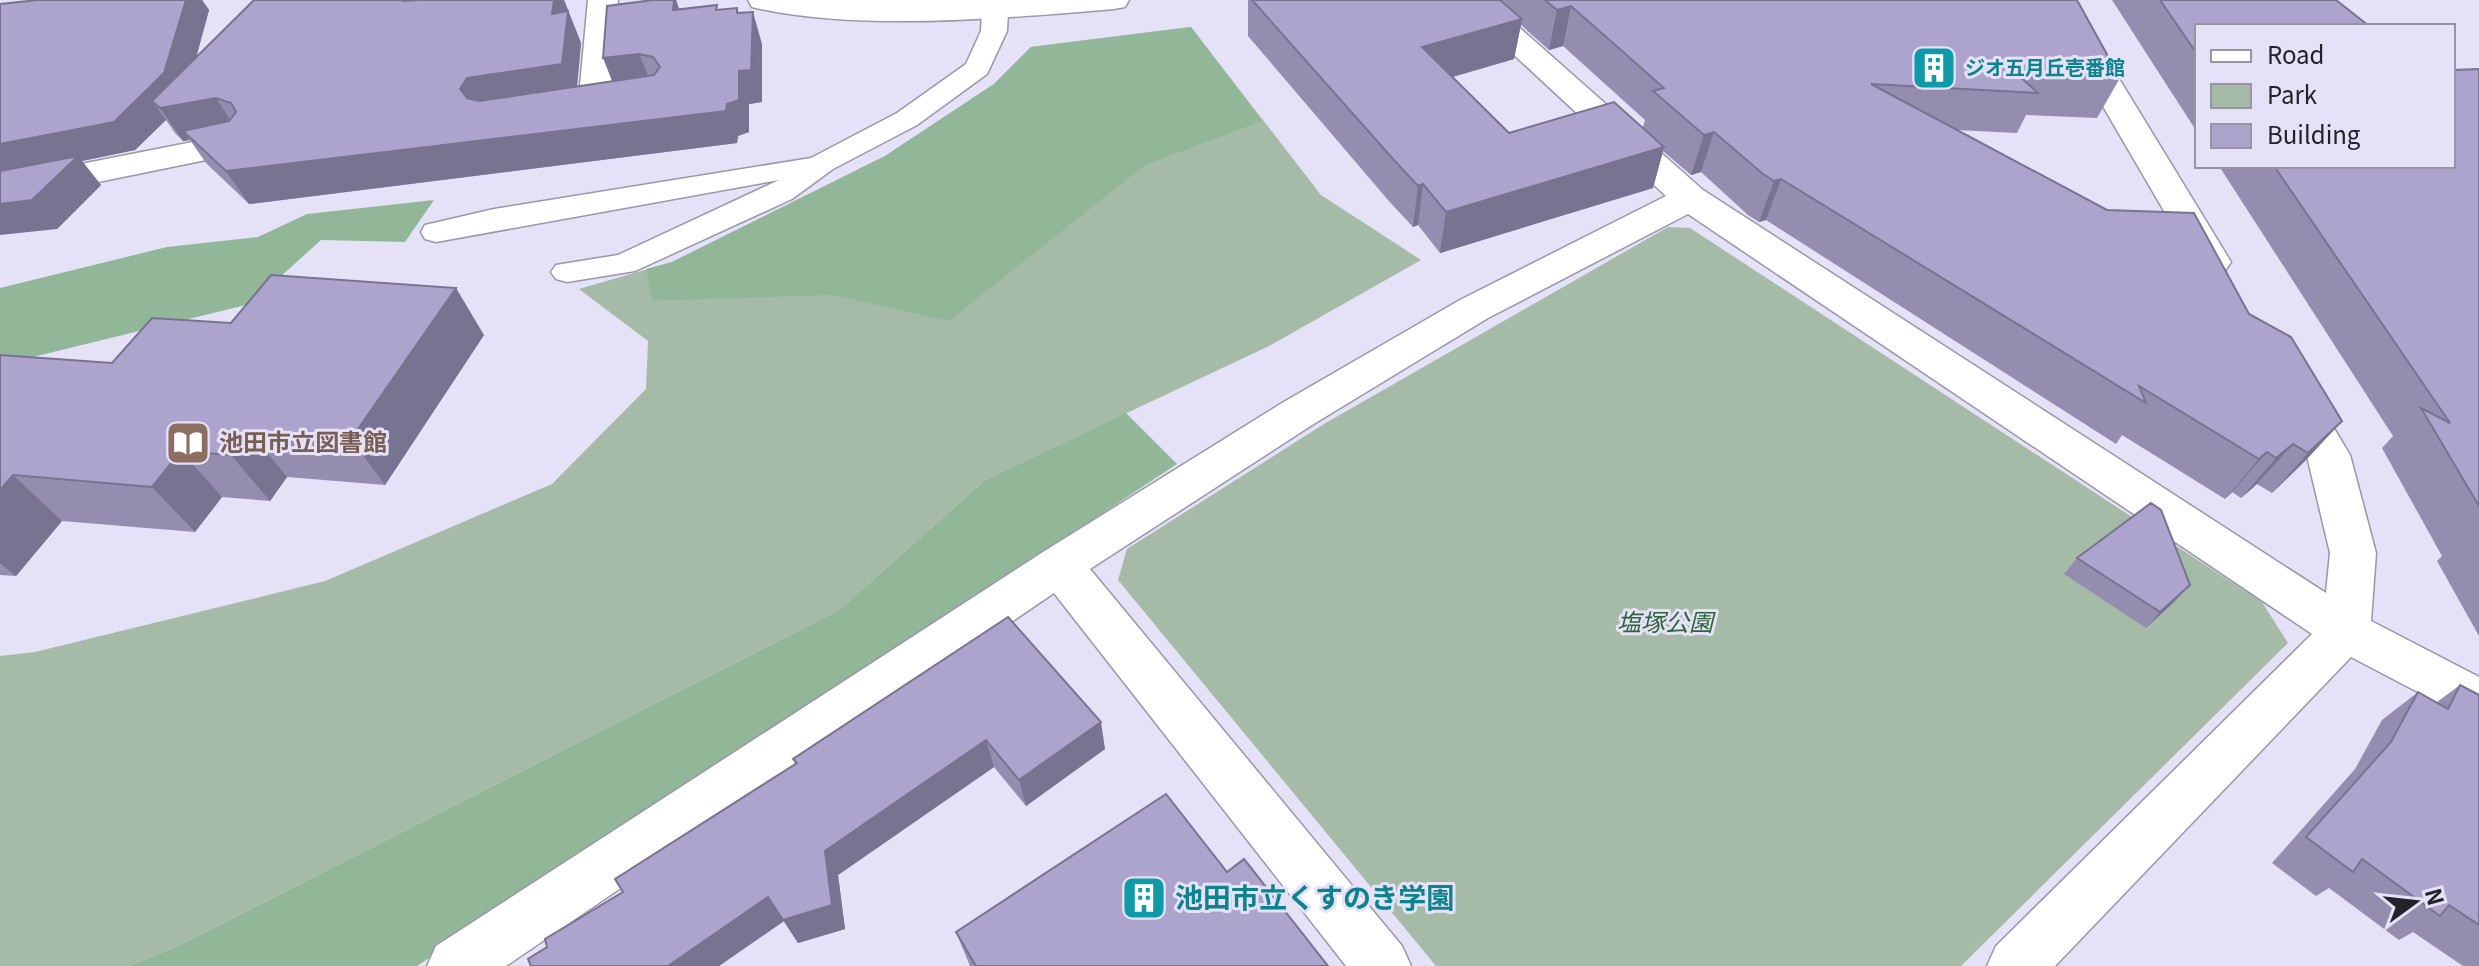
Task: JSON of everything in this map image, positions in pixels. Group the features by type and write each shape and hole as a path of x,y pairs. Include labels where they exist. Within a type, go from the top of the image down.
{"street":[{"path":"595,107 603,0"},
{"path":"763,0 805,6 995,10 1114,0"},
{"path":"1470,0 1690,198 2346,631 2479,702"},
{"path":"2056,0 2230,292"},
{"path":"0,191 238,144"},
{"path":"456,966 1059,565 1297,414 1474,309 1690,198"},
{"path":"2016,966 2346,631 2353,553 2328,455 2271,360"},
{"path":"1059,565 1382,966"}],"lane":[{"path":"567,272 624,264 782,192 823,163 907,119 978,68 994,31 995,10"},
{"path":"436,232 494,219 823,163"}],"green space":[{"path":"1191,27 1321,195 1421,260 1269,346 985,480 839,610 180,945 129,966 0,966 0,656 35,652 325,581 552,484 646,389 648,341 579,289 672,262 885,156 994,84 1031,47"},
{"path":"1191,27 1262,121 1145,165 949,321 833,295 653,301 646,269 672,262 885,156 994,84 1031,47"},
{"path":"434,200 405,242 321,240 250,304 0,365 0,288 167,247 258,237 307,214"},
{"name":"塩塚公園","path":"1668,227 1690,228 2262,602 2288,643 1961,966 1436,966 1118,580 1127,549 1324,424"},
{"path":"1126,413 1177,464 417,966 129,966 180,945 839,610 985,480"}],"building":[{"path":"38,0 186,0 164,73 114,122 0,144 0,4"},
{"path":"254,0 554,0 552,14 568,11 562,64 467,78 460,89 467,98 479,101 654,75 660,67 653,57 639,54 603,58 607,6 653,0 674,0 673,10 717,5 716,10 737,8 737,13 753,12 751,70 739,71 739,100 727,104 726,111 226,171 183,131 229,121 236,112 231,103 216,98 160,108 152,101"},
{"path":"1252,0 1500,0 1522,19 1422,47 1509,133 1614,102 1664,147 1446,212 1423,184 1418,186 1393,159"},
{"path":"1545,0 2077,0 2120,78 2017,74 2038,93 1871,84 2107,210 2194,213 2249,314 2291,337 2342,421 2308,453 2293,444 2276,458 2267,452 2259,459 2139,386 2146,403 1781,179 1774,181 1714,132 1704,135 1653,91 1664,88 1571,6 1557,10"},
{"path":"2160,0 2336,0 2366,24 2195,24 2195,51"},
{"path":"2479,69 2479,506 2421,408 2450,423 2275,168 2455,168 2455,70"},
{"path":"78,156 32,200 0,204 0,171"},
{"path":"271,275 456,288 351,439 249,431 231,455 181,451 152,487 13,475 0,490 0,355 112,363 152,318 231,323"},
{"path":"2151,503 2161,510 2190,585 2160,612 2077,558"},
{"path":"1008,617 1101,722 1019,780 986,740 825,851 832,905 783,920 768,897 668,966 531,966 528,959 547,947 545,939 623,892 615,879 797,763 793,759"},
{"path":"2460,685 2479,695 2479,925 2449,905 2440,916 2362,859 2353,872 2306,837 2391,742 2418,692 2448,709"},
{"name":"池田市立くすのき学園","path":"1166,794 1227,872 1244,859 1328,966 976,966 956,932"}],"place":[{"name":"ジオ五月丘壱番館","path":"1934,68"},
{"name":"池田市立図書館","path":"188,443"},
{"name":"池田市立くすのき学園","path":"1144,898"}]}
